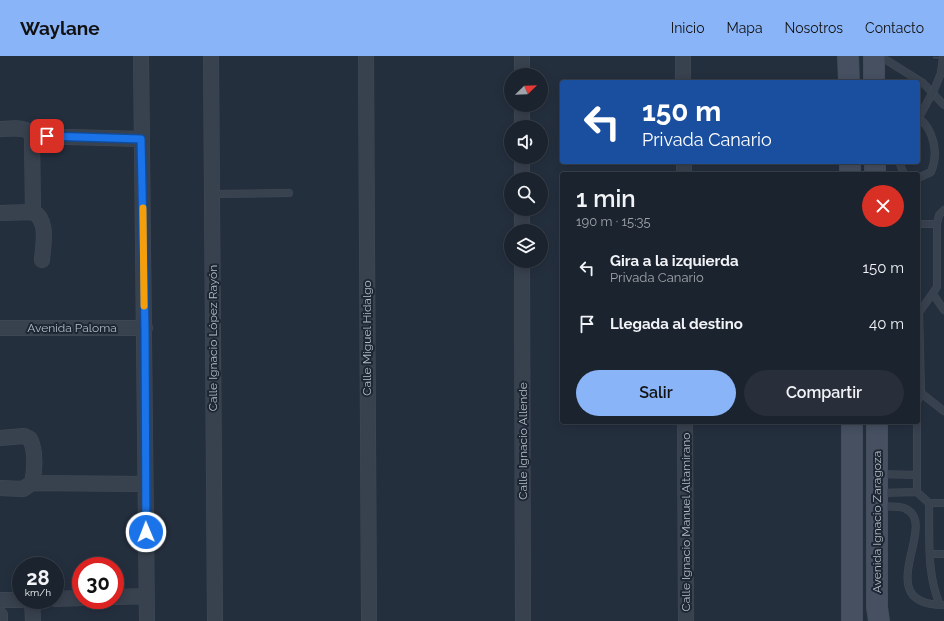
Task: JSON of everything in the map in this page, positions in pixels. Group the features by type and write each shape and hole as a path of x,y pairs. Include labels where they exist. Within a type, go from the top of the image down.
{"street":[{"path":"141,56 147,621"},
{"name":"Calle Ignacio López Rayón","path":"211,56 215,621"},
{"name":"Calle Miguel Hidalgo","path":"366,56 369,621"},
{"path":"522,56 522,68"},
{"path":"683,56 683,80"},
{"path":"848,56 849,80"},
{"path":"874,56 874,80"},
{"path":"0,129 26,130 30,132 32,136 33,212"},
{"path":"32,136 141,139"},
{"path":"0,213 33,212 37,214 42,222 42,260"},
{"name":"Calle Ignacio Allende","path":"522,268 523,621"},
{"name":"Avenida Paloma","path":"0,328 145,328"},
{"name":"Calle Ignacio Manuel Altamirano","path":"685,424 686,621"},
{"path":"852,424 852,621"},
{"name":"Avenida Ignacio Zaragoza","path":"877,424 879,621"},
{"path":"0,438 24,436 30,439 33,446 32,483"},
{"path":"0,488 24,489 32,483 145,484"},
{"path":"124,597 146,596"},
{"path":"0,600 12,600"},
{"path":"32,609 33,621"},
{"path":"0,615 0,621"}],"lane":[{"path":"880,56 918,80"},
{"path":"920,114 934,90 941,73 943,56"},
{"path":"920,81 944,105"},
{"path":"920,121 929,132 935,148 936,156 931,172 920,177"},
{"path":"213,194 289,193"},
{"path":"920,310 933,294 938,283 936,224 939,215 944,210"},
{"path":"920,224 936,224"},
{"path":"933,294 944,310"},
{"path":"920,398 944,411"},
{"path":"916,424 917,492"},
{"path":"877,491 917,475"},
{"path":"877,491 917,492 929,503 944,503"},
{"path":"877,491 912,514 915,538 908,568 909,588 912,596 921,603 942,605"},
{"path":"929,503 932,584 942,605"},
{"path":"930,554 944,554"}],"building":[{"path":"932,56 944,56 944,60 932,59"}],"slow traffic":[{"path":"143,208 144,306"}],"route":[{"path":"47,136 141,139 145,328 146,532"}]}
